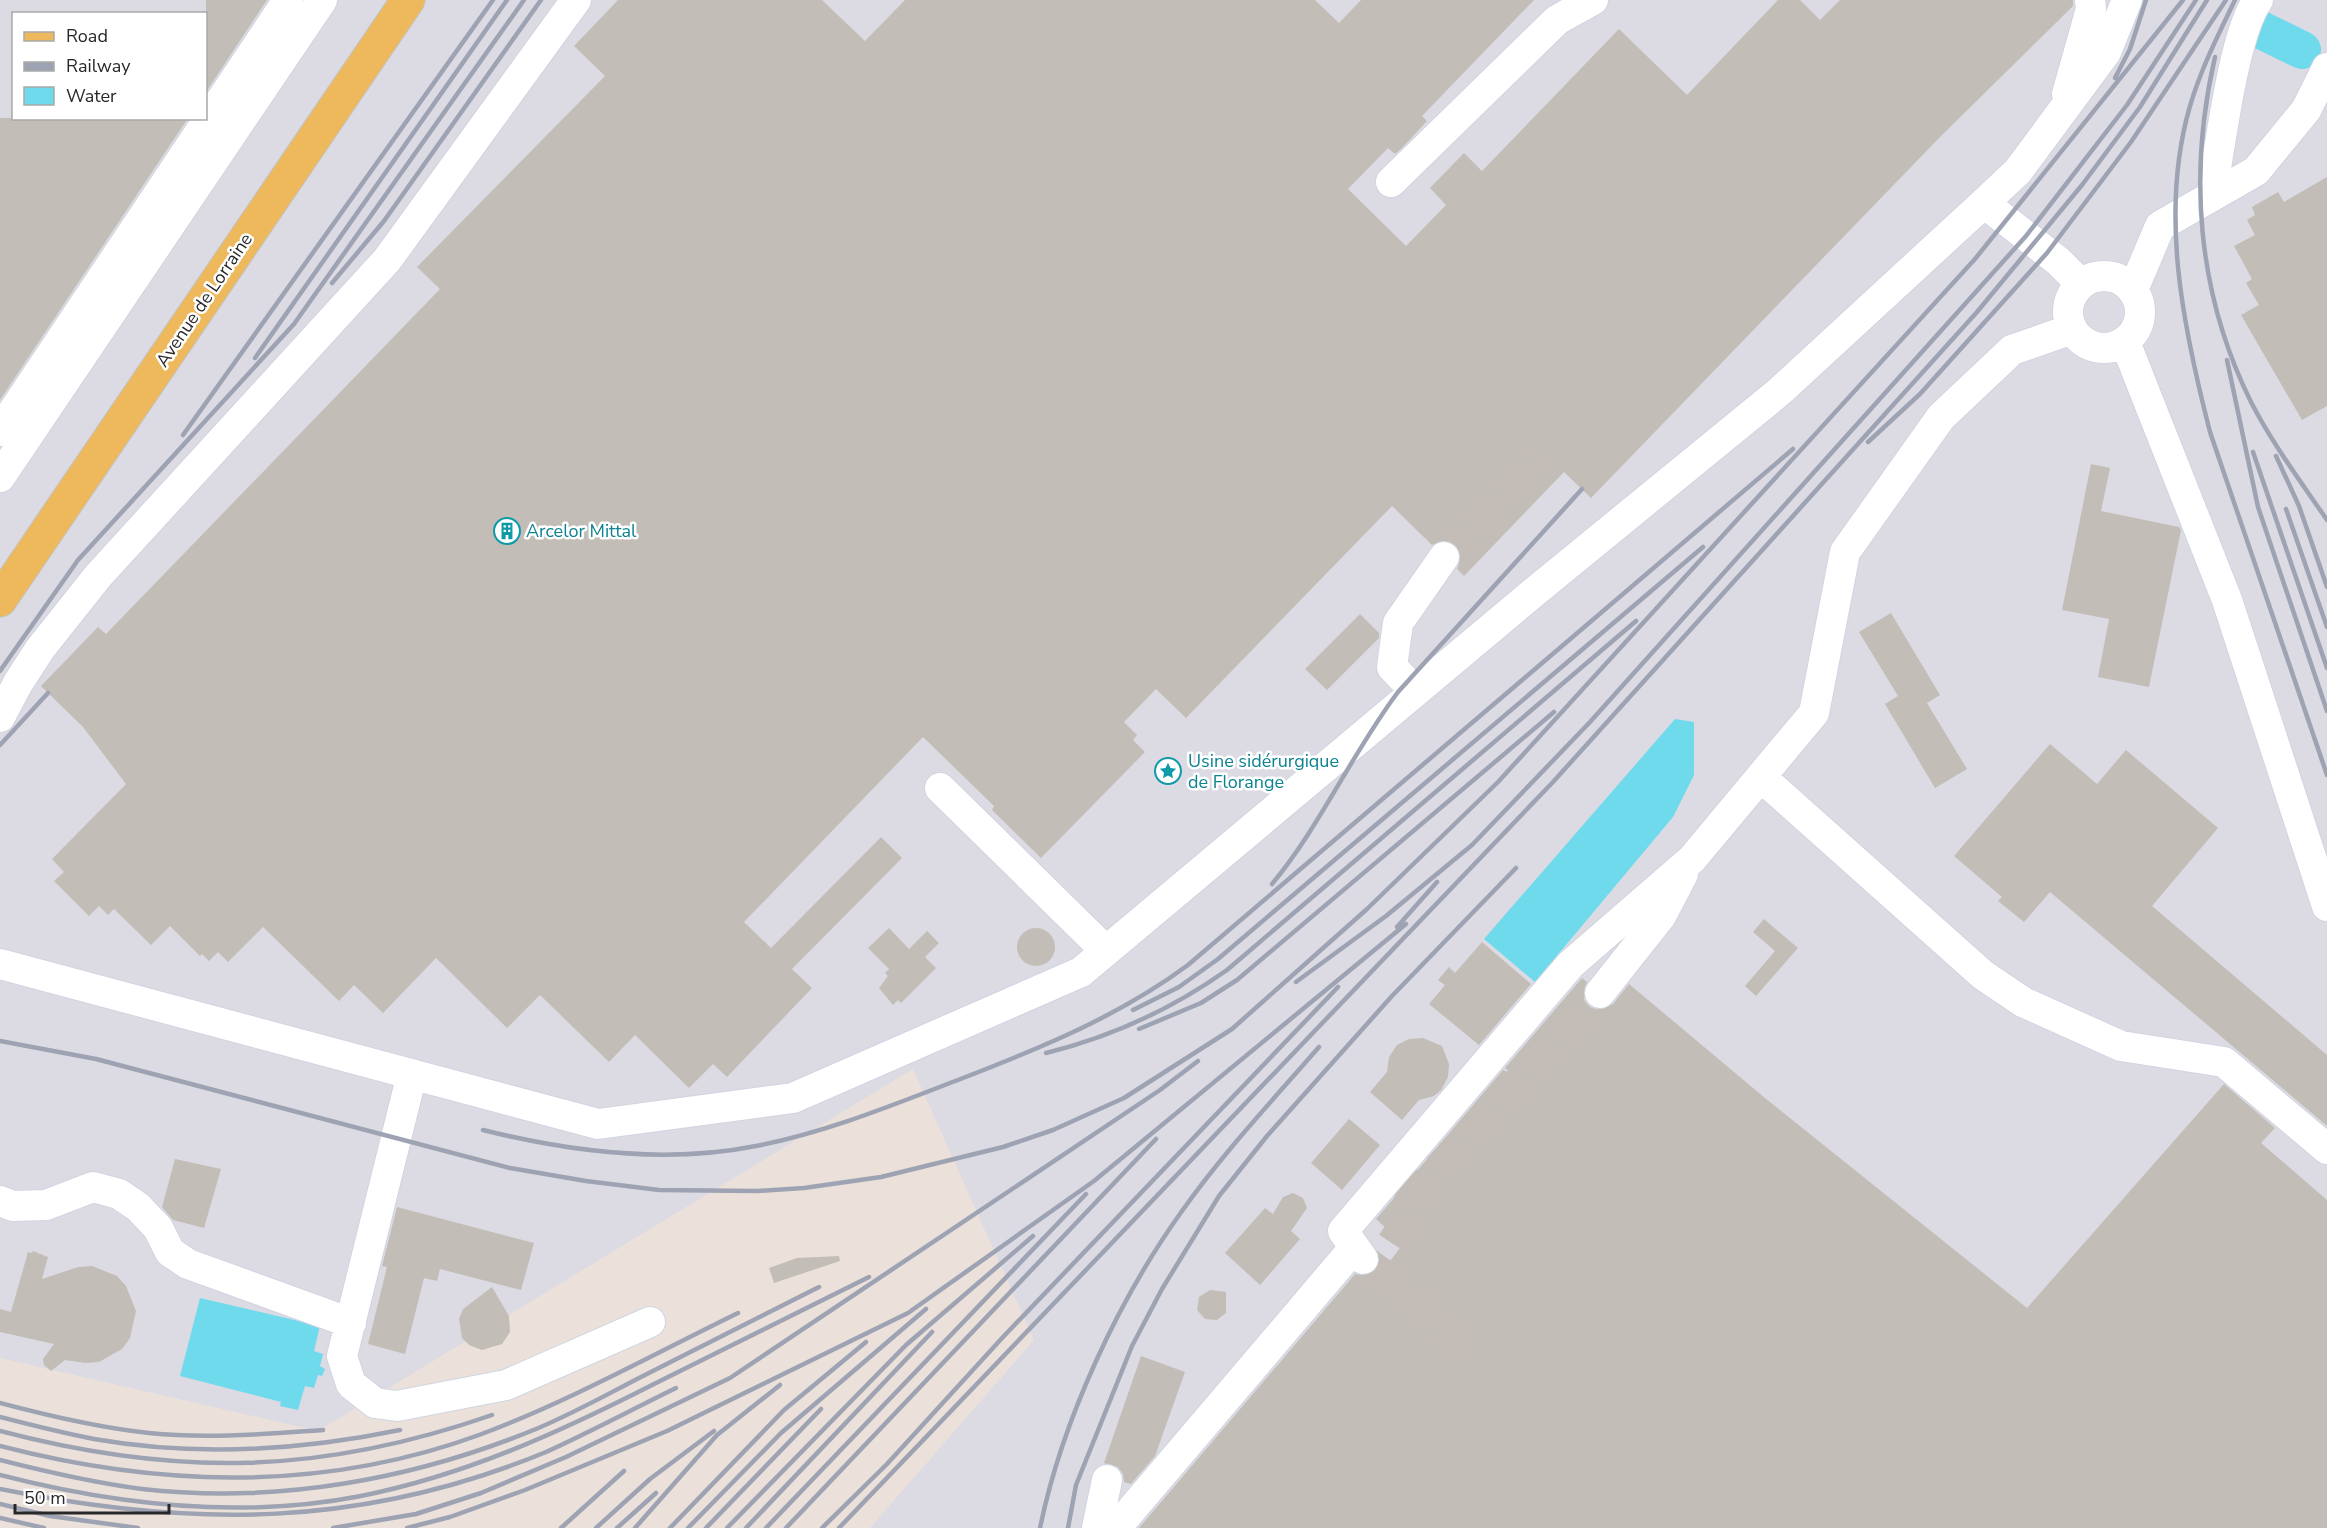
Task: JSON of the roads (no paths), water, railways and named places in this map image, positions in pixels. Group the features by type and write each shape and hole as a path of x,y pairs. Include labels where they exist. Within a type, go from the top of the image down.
{"main road":[{"name":"Avenue de Lorraine","path":"0,600 408,0"}],"lane":[{"path":"0,431 288,0"},
{"path":"0,477 322,0"},
{"path":"0,717 18,683 40,650 98,576 387,260 576,0"},
{"path":"1391,182 1557,20 1593,0"},
{"path":"2062,111 2091,9 2090,0"},
{"path":"0,964 598,1124 793,1098 1081,972 1415,691 1780,391 1984,203 2018,171 2106,52 2127,0"},
{"path":"2211,197 2236,65 2250,12 2258,0"},
{"path":"2133,290 2160,226 2256,171 2306,110 2327,68"},
{"path":"1984,203 2058,261 2081,284"},
{"path":"2114,276 2133,290 2139,300 2139,323 2125,342 2114,347 2091,346 2080,339 2072,329 2068,317 2068,305 2072,293 2081,284 2091,278 2114,276"},
{"path":"1116,1528 1358,1253 1343,1231 1571,964 1692,859 1814,713 1845,552 1941,417 2012,350 2072,329"},
{"path":"2125,342 2227,600 2327,906"},
{"path":"1415,691 1392,667 1398,623 1444,557"},
{"path":"1761,777 1983,975 2023,1002 2121,1046 2224,1062 2327,1149"},
{"path":"940,788 1106,951"},
{"path":"1600,993 1661,916 1692,859"},
{"path":"412,1074 342,1356 351,1384 375,1402 397,1406 506,1385 650,1322"},
{"path":"0,1201 13,1206 46,1205 93,1187 119,1194 138,1207 158,1228 170,1252 188,1264 351,1323"},
{"path":"1097,1528 1107,1480"}],"water":[{"path":"1675,719 1694,722 1694,775 1673,817 1535,982 1484,939"},
{"path":"200,1298 320,1326 314,1351 323,1354 320,1366 325,1369 322,1376 318,1375 314,1388 305,1386 298,1410 280,1406 281,1402 180,1376"}],"waterway":[{"path":"2261,30 2302,50"}],"tunnel":[{"path":"1444,557 1543,458"},
{"path":"1363,1259 1375,1268 1405,1223 1409,1200 1600,993"},
{"path":"1375,1268 1471,1352"}],"railway":[{"path":"183,435 493,0"},
{"path":"255,358 507,0"},
{"path":"0,671 78,560 294,324 524,0"},
{"path":"332,283 384,221 541,0"},
{"path":"2115,78 2130,49 2146,0"},
{"path":"0,1041 96,1059 510,1168 659,1190 757,1191 804,1188 881,1177 1003,1147 1053,1130 1124,1098 1232,1029 1367,909 1498,782 1975,259 2183,0"},
{"path":"1296,982 1386,916 1472,845 1590,722 2026,236 2127,105 2196,0"},
{"path":"839,1528 1553,782 1977,312 2082,185 2140,107 2207,0"},
{"path":"1868,442 1920,394 2047,253 2131,142 2226,0"},
{"path":"2235,0 2199,79 2181,146 2176,187 2178,269 2191,352 2210,432 2327,775"},
{"path":"2215,57 2207,101 2200,189 2209,276 2219,319 2233,361 2259,417 2327,520"},
{"path":"2227,360 2258,507 2327,711"},
{"path":"483,1130 550,1144 653,1155 688,1154 756,1146 809,1133 887,1107 1022,1054 1108,1015 1188,965 1793,449"},
{"path":"2253,452 2327,668"},
{"path":"2276,456 2299,506 2327,587"},
{"path":"1272,884 1306,838 1381,715 1398,692 1582,489"},
{"path":"2286,509 2327,627"},
{"path":"1133,1010 1179,987 1218,959 1703,547"},
{"path":"1046,1053 1094,1039 1140,1020 1185,997 1227,970 1636,621"},
{"path":"0,745 48,693"},
{"path":"1139,1029 1201,1003 1237,980 1554,712"},
{"path":"1068,1528 1076,1485 1132,1346 1162,1289 1219,1196 1267,1136 1392,996 1516,868"},
{"path":"1397,927 1437,882"},
{"path":"407,1528 450,1517 525,1490 667,1431 908,1313 1094,1181 1406,924"},
{"path":"822,1528 887,1464 1003,1337 1338,987"},
{"path":"1040,1528 1062,1446 1078,1404 1095,1363 1136,1283 1158,1246 1214,1168 1319,1047"},
{"path":"333,1528 416,1514 481,1493 566,1457 730,1378 1160,1090 1198,1061"},
{"path":"786,1528 1156,1139"},
{"path":"766,1528 1086,1194"},
{"path":"727,1528 906,1345 1033,1236"},
{"path":"0,1475 89,1494 180,1505 271,1507 361,1496 400,1487 475,1464 548,1435 869,1277"},
{"path":"0,1460 106,1484 192,1493 293,1490 343,1484 392,1474 441,1462 536,1429 819,1287"},
{"path":"688,1528 781,1433 926,1309"},
{"path":"0,1446 60,1460 120,1470 180,1476 240,1477 301,1474 361,1467 420,1454 512,1422 577,1393 738,1313"},
{"path":"746,1528 932,1332"},
{"path":"670,1528 784,1410 866,1342"},
{"path":"635,1528 717,1435 780,1385"},
{"path":"0,1489 71,1502 141,1510 209,1514 276,1514 343,1507 410,1495 478,1477 546,1452 676,1388"},
{"path":"0,1403 74,1421 171,1435 214,1436 323,1430"},
{"path":"706,1528 821,1409"},
{"path":"0,1431 64,1446 127,1456 187,1462 247,1463 307,1459 367,1449 429,1435 492,1415"},
{"path":"0,1417 94,1439 133,1445 209,1450 286,1447 400,1430"},
{"path":"596,1528 650,1479 714,1431"},
{"path":"561,1528 624,1471"},
{"path":"617,1528 656,1493"},
{"path":"0,1504 50,1516 138,1528"},
{"path":"0,1518 44,1528"}],"place":[{"name":"Arcelor Mittal","path":"507,531"},
{"name":"Usine sidérurgique de Florange","path":"1168,771"}]}
